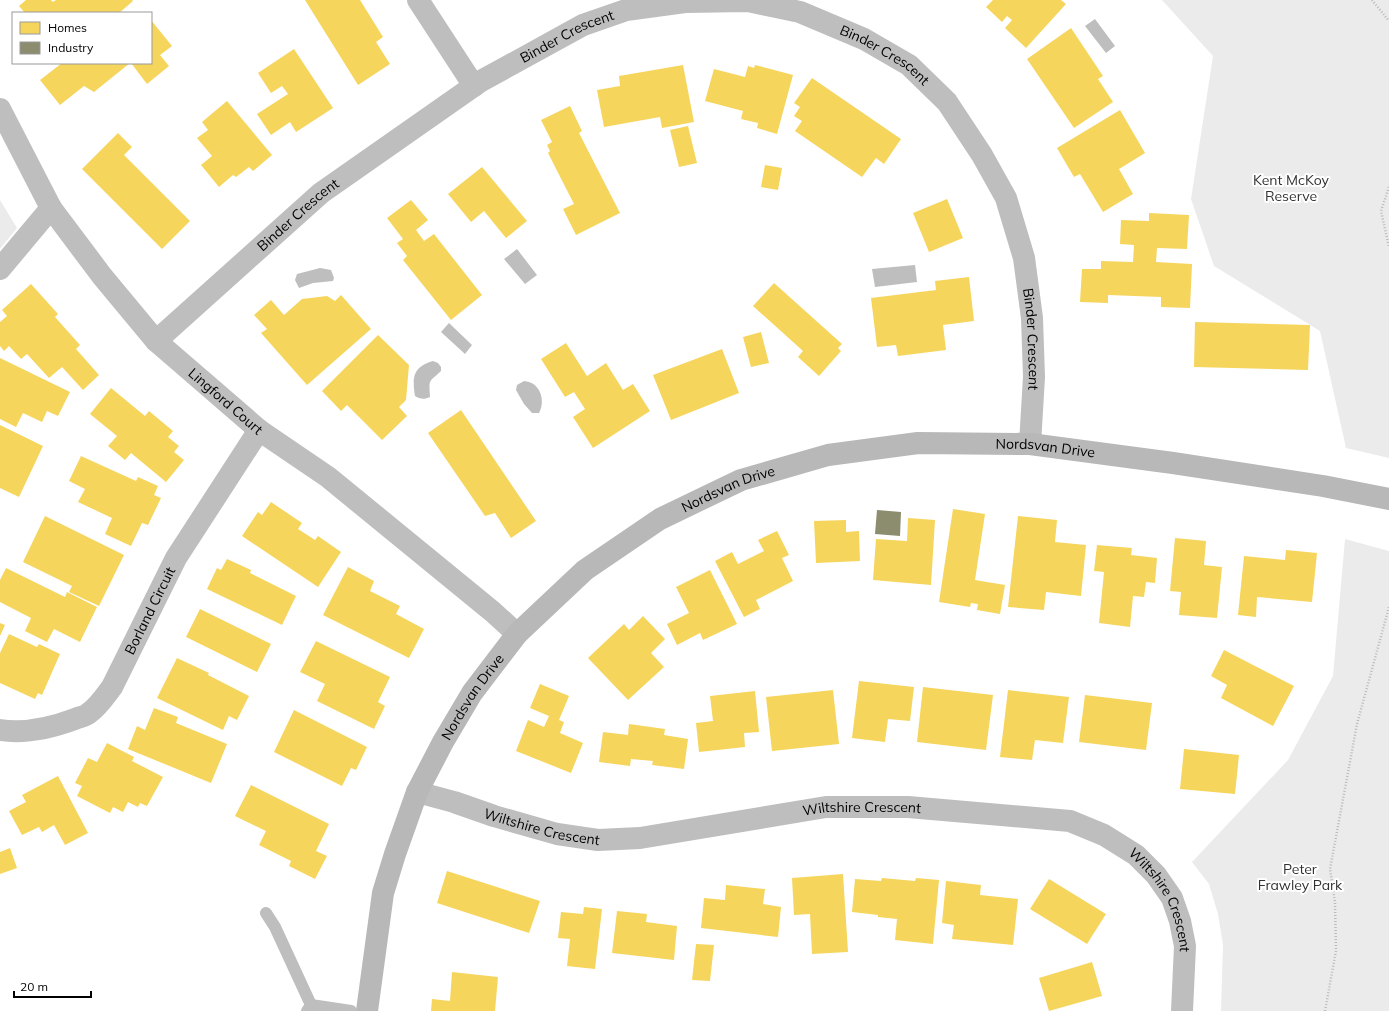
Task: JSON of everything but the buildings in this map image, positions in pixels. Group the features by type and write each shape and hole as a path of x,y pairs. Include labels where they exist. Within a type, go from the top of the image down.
{"street":[{"path":"418,0 474,86"},
{"name":"Binder Crescent","path":"156,341 320,193 474,86 583,25 626,10 685,2 748,1 800,12 864,39 909,65 946,102 982,155 1006,198 1024,258 1032,318 1034,378 1030,444"},
{"name":"Lingford Court","path":"0,109 51,208 102,276 156,341 259,430 328,477 487,607 517,634"},
{"path":"0,268 51,208"},
{"name":"Borland Circuit","path":"0,730 11,732 28,731 57,726 88,714 101,702 112,687 176,558 259,430"},
{"name":"Nordsvan Drive","path":"367,1011 383,894 395,854 417,792 443,742 472,693 517,634 585,570 660,519 741,480 828,455 918,442 1030,444 1244,474 1389,498"},
{"name":"Wiltshire Crescent","path":"417,792 557,834 598,840 640,838 826,807 908,807 1070,821 1104,835 1136,855 1156,875 1172,898 1180,921 1185,946 1182,1011"}],"lane":[{"path":"266,913 275,927 309,1008 352,1011"}],"path":[{"path":"1372,0 1389,21"},
{"path":"1389,187 1381,211 1389,247"},
{"path":"1325,1011 1336,951 1335,902 1330,868 1357,724 1389,607"}],"green space":[{"name":"Kent McKoy Reserve","path":"1162,0 1389,0 1389,458 1346,448 1320,331 1214,266 1191,199 1213,56"},
{"path":"0,200 17,228 0,249"},
{"name":"Peter Frawley Park","path":"1345,539 1389,551 1389,1011 1221,1011 1223,945 1218,914 1209,884 1192,862 1288,760 1333,676"}],"shaded area":[{"path":"1095,19 1115,46 1106,53 1085,26"},
{"path":"517,249 537,275 525,284 504,259"},
{"path":"915,265 917,282 875,287 872,269"},
{"path":"320,268 331,270 334,278 333,281 313,283 299,288 295,280 297,274"},
{"path":"449,323 472,345 465,354 441,332"},
{"path":"433,361 438,363 441,367 441,371 430,382 430,397 424,399 419,398 415,396 415,374 421,366"},
{"path":"524,381 530,382 538,388 540,392 542,403 539,413 532,413 524,404 516,390 517,385"}]}
